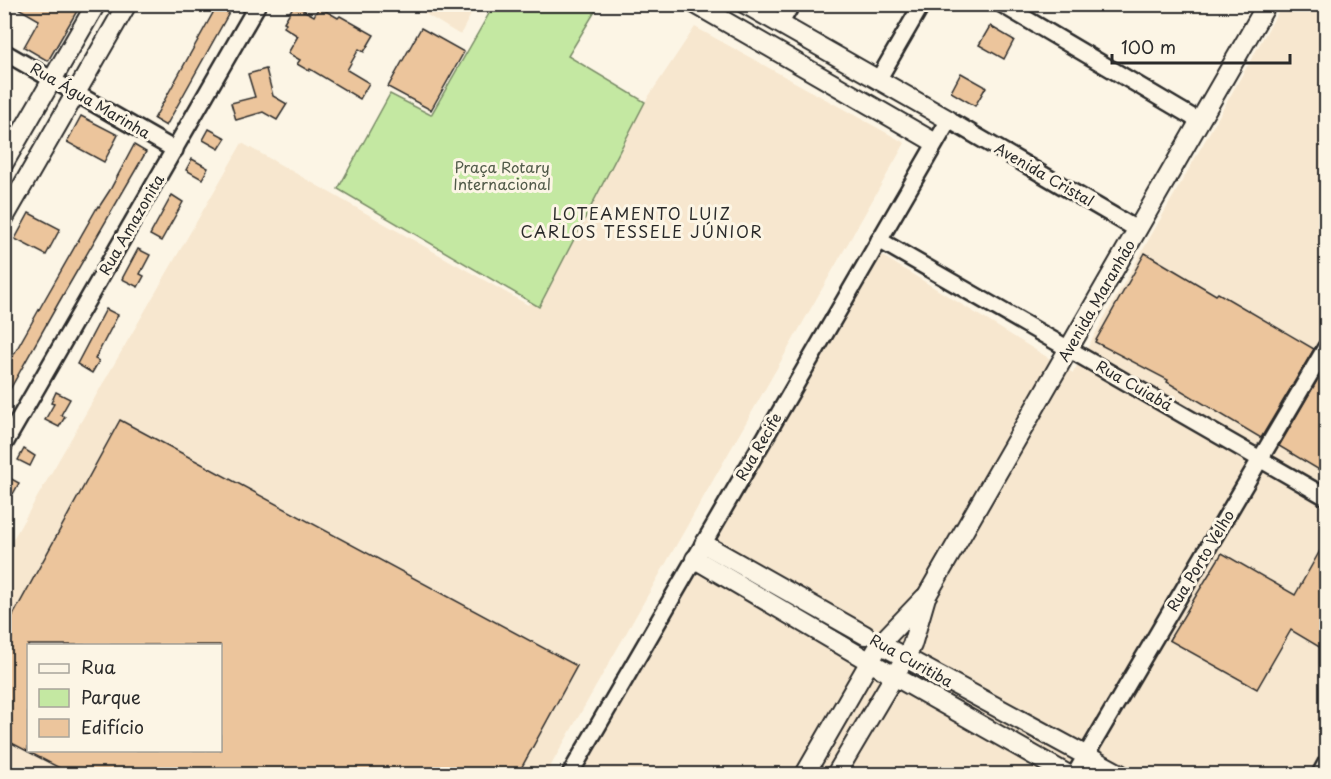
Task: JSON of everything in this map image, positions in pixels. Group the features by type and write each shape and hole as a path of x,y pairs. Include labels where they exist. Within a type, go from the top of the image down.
{"street":[{"path":"4,164 96,4"},
{"path":"4,218 127,4"},
{"name":"Rua Amazonita","path":"4,445 258,4"},
{"path":"694,4 934,142"},
{"path":"745,4 949,120"},
{"path":"780,24 792,4"},
{"path":"878,80 922,4"},
{"path":"1001,4 1199,121"},
{"name":"Avenida Maranhão","path":"926,597 1138,230 1264,6"},
{"name":"Rua Água Marinha","path":"4,52 175,150"},
{"name":"Rua Recife","path":"570,774 934,142 949,120"},
{"name":"Avenida Cristal","path":"949,120 1138,230"},
{"name":"Rua Cuiabá","path":"879,240 1326,497"},
{"name":"Rua Porto Velho","path":"1075,774 1326,347"},
{"name":"Rua Curitiba","path":"700,551 873,640 1120,774"},
{"name":"Rua Curitiba","path":"700,551 869,662 1067,774"},
{"path":"805,774 869,662 873,640 926,597"},
{"path":"836,774 912,645 926,597"},
{"path":"1320,774 1326,763"}],"shaded area":[{"path":"411,5 476,5 460,35"},
{"path":"1282,5 1326,5 1326,774 578,774 881,255 1073,373"},
{"path":"695,27 905,143 546,774 5,774 5,553 242,143 528,305 645,102"}],"green space":[{"name":"Praça Rotary Internacional","path":"494,5 599,5 568,56 645,102 539,307 338,189 390,94 431,115"}],"building":[{"path":"11,4 81,4 48,61 24,47 39,20"},
{"path":"218,4 234,4 166,126 154,119"},
{"path":"293,7 297,9 298,7 314,16 319,7 374,35 364,52 359,49 347,70 369,83 360,99 310,69 309,71 297,64 300,60 288,53 298,36 284,27 286,23 284,22"},
{"path":"990,26 1014,40 1004,59 979,45"},
{"path":"421,28 464,52 431,110 388,87"},
{"path":"266,69 273,96 287,104 277,120 263,112 236,120 231,103 255,97 248,74"},
{"path":"961,73 986,87 975,106 951,92"},
{"path":"81,116 118,135 104,162 67,142"},
{"path":"209,129 226,138 219,149 203,140"},
{"path":"134,145 146,152 4,400 4,372"},
{"path":"192,159 208,168 202,179 186,170"},
{"path":"172,195 183,202 161,241 150,235"},
{"path":"29,213 60,229 46,255 15,239"},
{"path":"138,249 150,255 140,274 144,276 138,287 122,279"},
{"path":"1145,253 1314,349 1261,438 1167,382 1168,380 1095,342"},
{"path":"106,309 118,315 95,359 99,361 92,373 77,364"},
{"path":"1326,365 1326,474 1279,446"},
{"path":"56,392 70,399 61,415 65,417 59,427 45,420 54,404 51,403"},
{"path":"120,420 577,666 518,774 71,774 29,752 222,752 222,644 27,644 27,751 4,739 4,632"},
{"path":"24,449 35,456 30,466 18,460"},
{"path":"4,475 19,483 13,494 4,490"},
{"path":"1326,540 1326,651 1291,630 1257,689 1169,640 1222,553 1295,595"}],"district":[{"name":"LOTEAMENTO LUIZ CARLOS TESSELE JÚNIOR","path":"642,223"}]}
